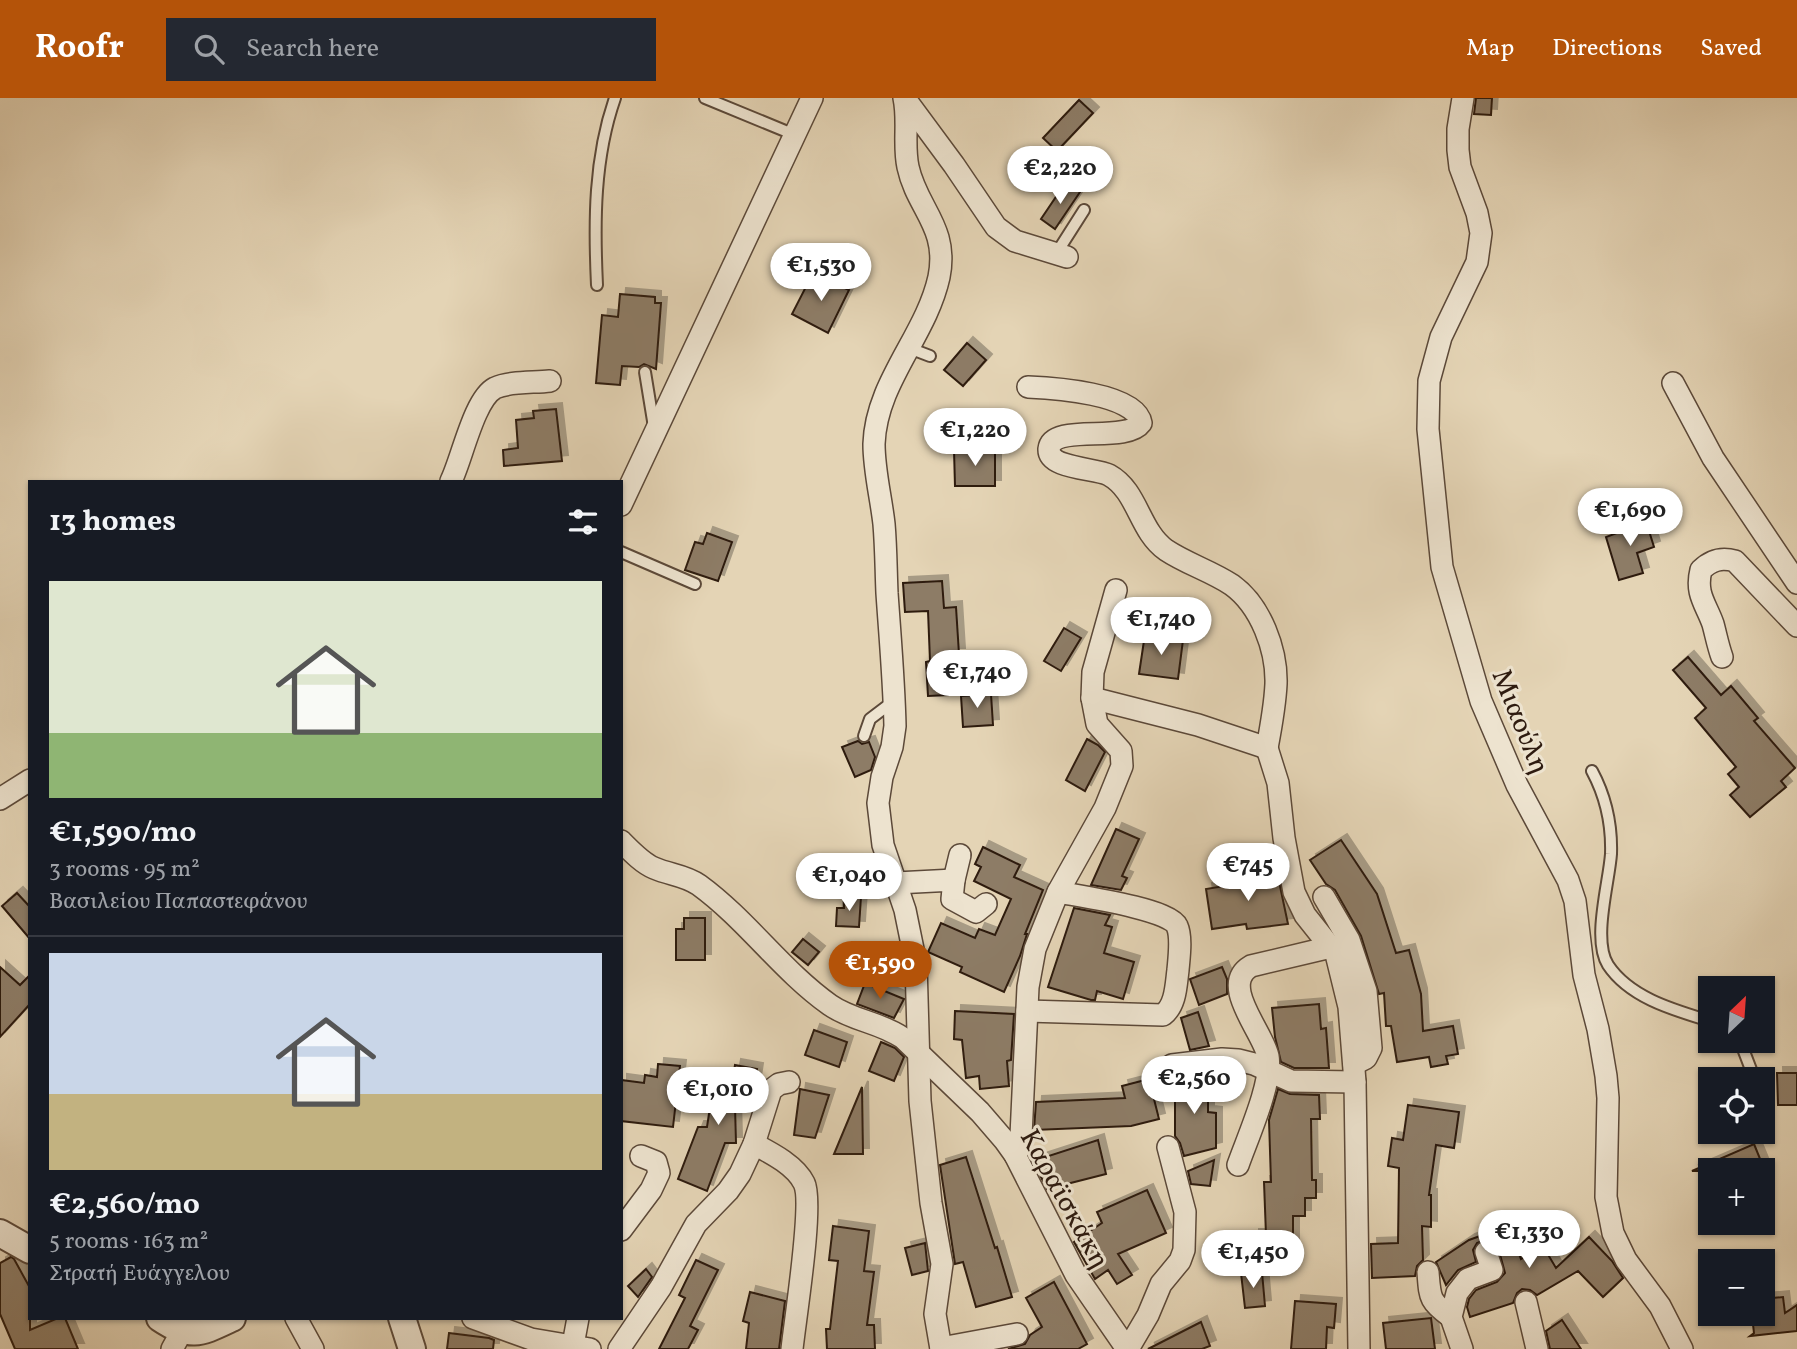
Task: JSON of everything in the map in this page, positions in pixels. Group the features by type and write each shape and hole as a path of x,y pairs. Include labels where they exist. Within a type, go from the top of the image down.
{"street":[{"path":"623,501 812,98"},
{"path":"904,98 996,226 1015,241 1061,255"},
{"path":"904,98 908,127 907,164 933,221 941,248 941,261 934,294 886,394 874,446 884,524 895,700 894,737 882,777 878,803 883,845 905,910 916,964 918,1051 927,1173 942,1264 935,1314 941,1349 1017,1334"},
{"name":"Μιαούλη","path":"1463,98 1458,150 1481,233 1477,262 1441,337 1429,380 1428,429 1442,567 1480,701 1517,785 1567,880 1575,901 1583,967 1606,1076 1606,1197 1613,1233 1626,1260 1660,1306 1682,1349"},
{"path":"451,480 479,406 487,395 495,388 550,381"},
{"path":"1673,383 1713,458 1797,583"},
{"path":"1028,387 1085,392 1113,401 1139,416 1141,423 1134,430 1068,436 1055,440 1049,451 1051,456 1061,464 1101,471 1115,479 1129,493 1144,524 1165,549 1233,586 1254,609 1269,642 1276,682 1267,748 1278,783 1283,838 1294,891 1305,915 1331,947 1340,965 1349,1007 1354,1073 1359,1349"},
{"path":"1722,657 1699,589 1701,570 1713,561 1726,558 1735,561 1797,626"},
{"path":"1015,1155 1021,1136 1027,1011 1035,949 1058,892 1105,808 1122,766 1121,751 1097,724 1092,698 1093,671 1116,590"},
{"path":"1092,698 1198,725 1267,748"},
{"path":"0,799 28,781"},
{"name":"Καραϊσκάκη","path":"623,843 651,867 683,876 710,893 786,967 830,1005 855,1018 888,1028 918,1051 986,1119 1015,1155 1076,1275 1121,1346"},
{"path":"960,855 952,899 976,912 986,904"},
{"path":"895,883 954,880"},
{"path":"1027,1011 1163,1015 1169,1010 1173,1000 1179,938 1177,926 1171,919 1138,908 1058,892"},
{"path":"1172,1065 1222,1059 1254,1064 1291,1082 1354,1073 1371,1048 1366,991 1349,940 1324,897"},
{"path":"1238,1165 1269,1072 1267,1053 1241,996 1239,978 1242,971 1251,966 1331,947"},
{"path":"619,1349 661,1287 702,1215 734,1184 754,1144 768,1093 774,1086 789,1082"},
{"path":"754,1144 792,1168 806,1188 806,1221 792,1349"},
{"path":"1121,1346 1149,1315 1161,1283 1180,1261 1184,1250 1185,1212 1168,1147"},
{"path":"623,1227 651,1190 659,1173 656,1163 640,1156"},
{"path":"0,1233 28,1249"},
{"path":"1462,1349 1451,1317 1457,1293 1468,1279 1492,1270 1486,1252"},
{"path":"1428,1272 1430,1297 1451,1317"},
{"path":"1525,1302 1537,1349"},
{"path":"171,1333 202,1331 227,1320"},
{"path":"297,1320 313,1349"},
{"path":"403,1320 412,1349"},
{"path":"479,1320 531,1339 582,1347 578,1320"}],"lane":[{"path":"597,285 596,196 605,136 615,98"},
{"path":"705,98 795,135"},
{"path":"1061,255 1084,210"},
{"path":"909,348 930,356"},
{"path":"645,372 655,433"},
{"path":"623,553 695,584"},
{"path":"864,736 870,719 895,700"},
{"path":"1592,771 1606,801 1610,830 1610,860 1602,931 1602,948 1606,960 1620,979 1636,991 1672,1009 1698,1017"},
{"path":"1583,967 1606,960"}],"building":[{"path":"1476,98 1492,98 1491,115 1474,114"},
{"path":"1079,100 1093,113 1057,151 1043,138"},
{"path":"1066,182 1080,192 1055,229 1041,219"},
{"path":"813,273 849,290 828,333 792,314"},
{"path":"620,294 655,297 655,303 661,303 656,369 644,364 639,367 622,366 620,385 596,383 602,315 618,317"},
{"path":"967,343 986,360 963,386 944,370"},
{"path":"556,409 562,461 504,466 503,450 518,448 516,420 534,418 533,411"},
{"path":"954,450 995,450 995,486 955,486"},
{"path":"1645,518 1654,547 1637,553 1643,573 1619,580 1606,537 1617,533 1615,528"},
{"path":"707,533 732,542 718,581 685,570 695,542 703,544"},
{"path":"942,581 944,608 956,607 959,654 946,654 949,695 928,696 928,611 905,612 903,583"},
{"path":"1064,628 1081,638 1061,671 1044,661"},
{"path":"1145,634 1183,640 1178,679 1139,674"},
{"path":"1688,657 1721,695 1731,686 1758,718 1754,721 1795,768 1781,781 1786,787 1750,817 1730,795 1739,787 1728,774 1736,767 1695,718 1706,708 1673,670"},
{"path":"991,694 993,725 963,727 961,696"},
{"path":"1087,739 1105,752 1085,791 1066,780"},
{"path":"858,741 862,744 869,742 875,757 871,770 855,777 842,747"},
{"path":"1116,829 1139,839 1122,876 1127,878 1121,890 1091,885"},
{"path":"1341,840 1377,894 1396,953 1409,950 1421,994 1423,1031 1453,1026 1458,1054 1446,1056 1448,1064 1431,1067 1429,1057 1397,1062 1391,1026 1386,1026 1384,993 1379,994 1361,936 1335,890 1326,884 1310,860"},
{"path":"983,847 1020,865 1014,877 1043,890 1004,992 960,972 962,967 928,952 941,923 975,938 979,929 995,935 1011,899 974,881 981,867 975,864"},
{"path":"1277,872 1288,924 1247,929 1246,924 1212,929 1206,889 1243,883 1242,877"},
{"path":"17,893 28,905 28,937 2,906"},
{"path":"844,896 861,897 859,927 836,926 837,908 844,908"},
{"path":"1074,908 1110,915 1105,925 1112,927 1104,953 1134,962 1123,999 1097,991 1095,1000 1091,1000 1048,987"},
{"path":"684,918 705,918 705,960 676,960 676,929 684,929"},
{"path":"803,939 819,952 808,965 792,952"},
{"path":"0,967 20,985 28,977 28,1006 0,1037"},
{"path":"1222,967 1227,979 1227,994 1199,1005 1190,979"},
{"path":"865,983 904,999 894,1018 857,1004"},
{"path":"1319,1004 1321,1029 1326,1028 1329,1068 1294,1068 1281,1062 1272,1008"},
{"path":"955,1011 1014,1014 1011,1060 1007,1061 1009,1086 980,1089 979,1076 966,1078 962,1040 954,1039"},
{"path":"1198,1012 1209,1046 1190,1050 1181,1018"},
{"path":"814,1030 847,1042 839,1067 805,1055"},
{"path":"881,1042 895,1048 904,1057 894,1081 869,1071"},
{"path":"658,1064 680,1066 673,1127 623,1121 623,1080 644,1083 645,1075 657,1077"},
{"path":"735,1065 757,1069 751,1108 735,1106 736,1143 725,1143 707,1191 678,1179 698,1127 707,1127 714,1081 732,1083"},
{"path":"1777,1073 1797,1073 1797,1105 1778,1105"},
{"path":"1208,1075 1208,1112 1216,1113 1216,1148 1184,1156 1175,1136 1175,1078"},
{"path":"1149,1079 1159,1119 1131,1126 1034,1130 1036,1102 1125,1098 1122,1086"},
{"path":"862,1087 863,1154 834,1154"},
{"path":"800,1089 829,1095 815,1138 794,1135"},
{"path":"1278,1089 1290,1094 1319,1095 1320,1119 1311,1119 1312,1180 1316,1180 1316,1198 1305,1198 1305,1216 1293,1216 1293,1256 1279,1256 1279,1260 1253,1260 1253,1235 1266,1235 1264,1182 1271,1182 1269,1120"},
{"path":"1408,1105 1459,1112 1454,1148 1436,1145 1429,1195 1431,1227 1422,1226 1423,1260 1417,1266 1415,1276 1372,1278 1371,1244 1398,1243 1399,1168 1388,1166 1392,1138 1403,1140"},
{"path":"1098,1140 1106,1174 1047,1189 1033,1161"},
{"path":"1754,1144 1760,1158 1722,1158"},
{"path":"966,1157 1012,1297 976,1307 963,1262 955,1264 940,1165"},
{"path":"1214,1160 1210,1186 1191,1184 1188,1171"},
{"path":"1147,1190 1166,1233 1118,1254 1132,1275 1117,1284 1108,1270 1095,1279 1074,1242 1102,1223 1097,1212"},
{"path":"833,1226 869,1231 864,1271 874,1272 867,1325 874,1325 875,1349 827,1349 826,1329 830,1329 838,1261 829,1260"},
{"path":"1508,1226 1521,1259 1543,1246 1556,1268 1589,1237 1612,1261 1623,1278 1603,1297 1578,1271 1537,1295 1522,1289 1513,1303 1470,1317 1467,1307 1476,1290 1497,1282 1505,1273 1498,1247 1488,1239 1477,1243 1473,1250 1476,1262 1458,1270 1446,1285 1436,1262 1469,1240"},
{"path":"925,1243 928,1271 912,1275 905,1248"},
{"path":"11,1257 14,1259 28,1284 30,1330 53,1320 66,1320 78,1349 15,1349 0,1314 0,1263"},
{"path":"696,1260 718,1270 690,1326 698,1330 688,1349 659,1349 685,1298 679,1295"},
{"path":"646,1269 652,1277 638,1297 628,1286"},
{"path":"1262,1272 1265,1306 1245,1308 1241,1273"},
{"path":"1054,1282 1087,1344 1078,1349 1008,1349 1025,1344 1030,1335 1042,1327 1026,1298"},
{"path":"750,1292 785,1301 779,1349 746,1349 749,1323 743,1321"},
{"path":"1783,1297 1785,1313 1797,1305 1797,1331 1750,1336 1754,1333 1753,1326 1775,1326 1775,1298"},
{"path":"1295,1301 1336,1304 1334,1328 1327,1327 1326,1349 1291,1349"},
{"path":"1431,1318 1435,1349 1386,1349 1383,1323"},
{"path":"1562,1320 1581,1349 1550,1349 1546,1331"},
{"path":"1201,1322 1210,1346 1202,1349 1148,1349"},
{"path":"449,1333 489,1338 494,1340 493,1349 447,1349"}]}
